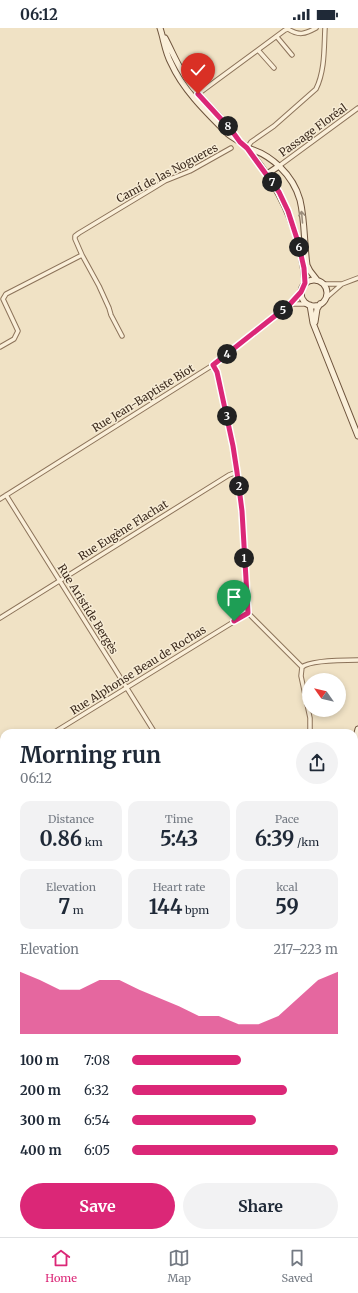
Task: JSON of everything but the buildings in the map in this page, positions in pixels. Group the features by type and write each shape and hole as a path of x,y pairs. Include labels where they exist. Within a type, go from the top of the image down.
{"main road":[{"path":"161,31 185,77 240,142"},
{"path":"161,31 170,63 183,83 229,134 247,148 279,192 294,228 303,263 305,283 301,292 302,296 308,304 313,323 358,436"},
{"path":"247,148 263,154 279,166 290,179 300,200 307,265 317,280 324,284 326,288 326,298 320,304 315,315 317,333"},
{"path":"267,174 279,166"},
{"path":"305,283 317,280"},
{"path":"308,304 320,304"}],"street":[{"path":"198,94 288,28 295,34 307,33 316,28"},
{"path":"247,148 251,142 274,126 316,88 324,56 325,28"},
{"path":"277,37 292,55"},
{"path":"258,50 274,68"},
{"name":"Passage Floréal","path":"279,166 358,108"},
{"name":"Camí de las Nogueres","path":"82,256 75,239 75,236 79,233 165,181 190,171 231,148"},
{"path":"0,347 14,339 18,330 3,299 6,294 82,256 110,308 110,315 122,336"},
{"path":"324,284 342,284 358,278"},
{"path":"326,298 342,284"},
{"name":"Rue Jean-Baptiste Biot","path":"0,499 213,365 290,304 301,292"},
{"path":"290,304 308,304"},
{"path":"213,365 217,372 237,472 242,511 248,613 302,667"},
{"name":"Rue Eugène Flachat","path":"0,618 229,475 237,472"},
{"name":"Rue Aristide Bergès","path":"6,495 153,729"},
{"name":"Rue Alphonse Beau de Rochas","path":"60,729 248,613"},
{"path":"302,667 318,662 358,660"},
{"path":"302,667 301,676 310,718 310,729"}],"route":[{"path":"198,94 247,148 279,192 294,228 304,268 305,283 301,292 290,304 213,365 217,372 233,446 242,511 248,613 234,621"}]}
